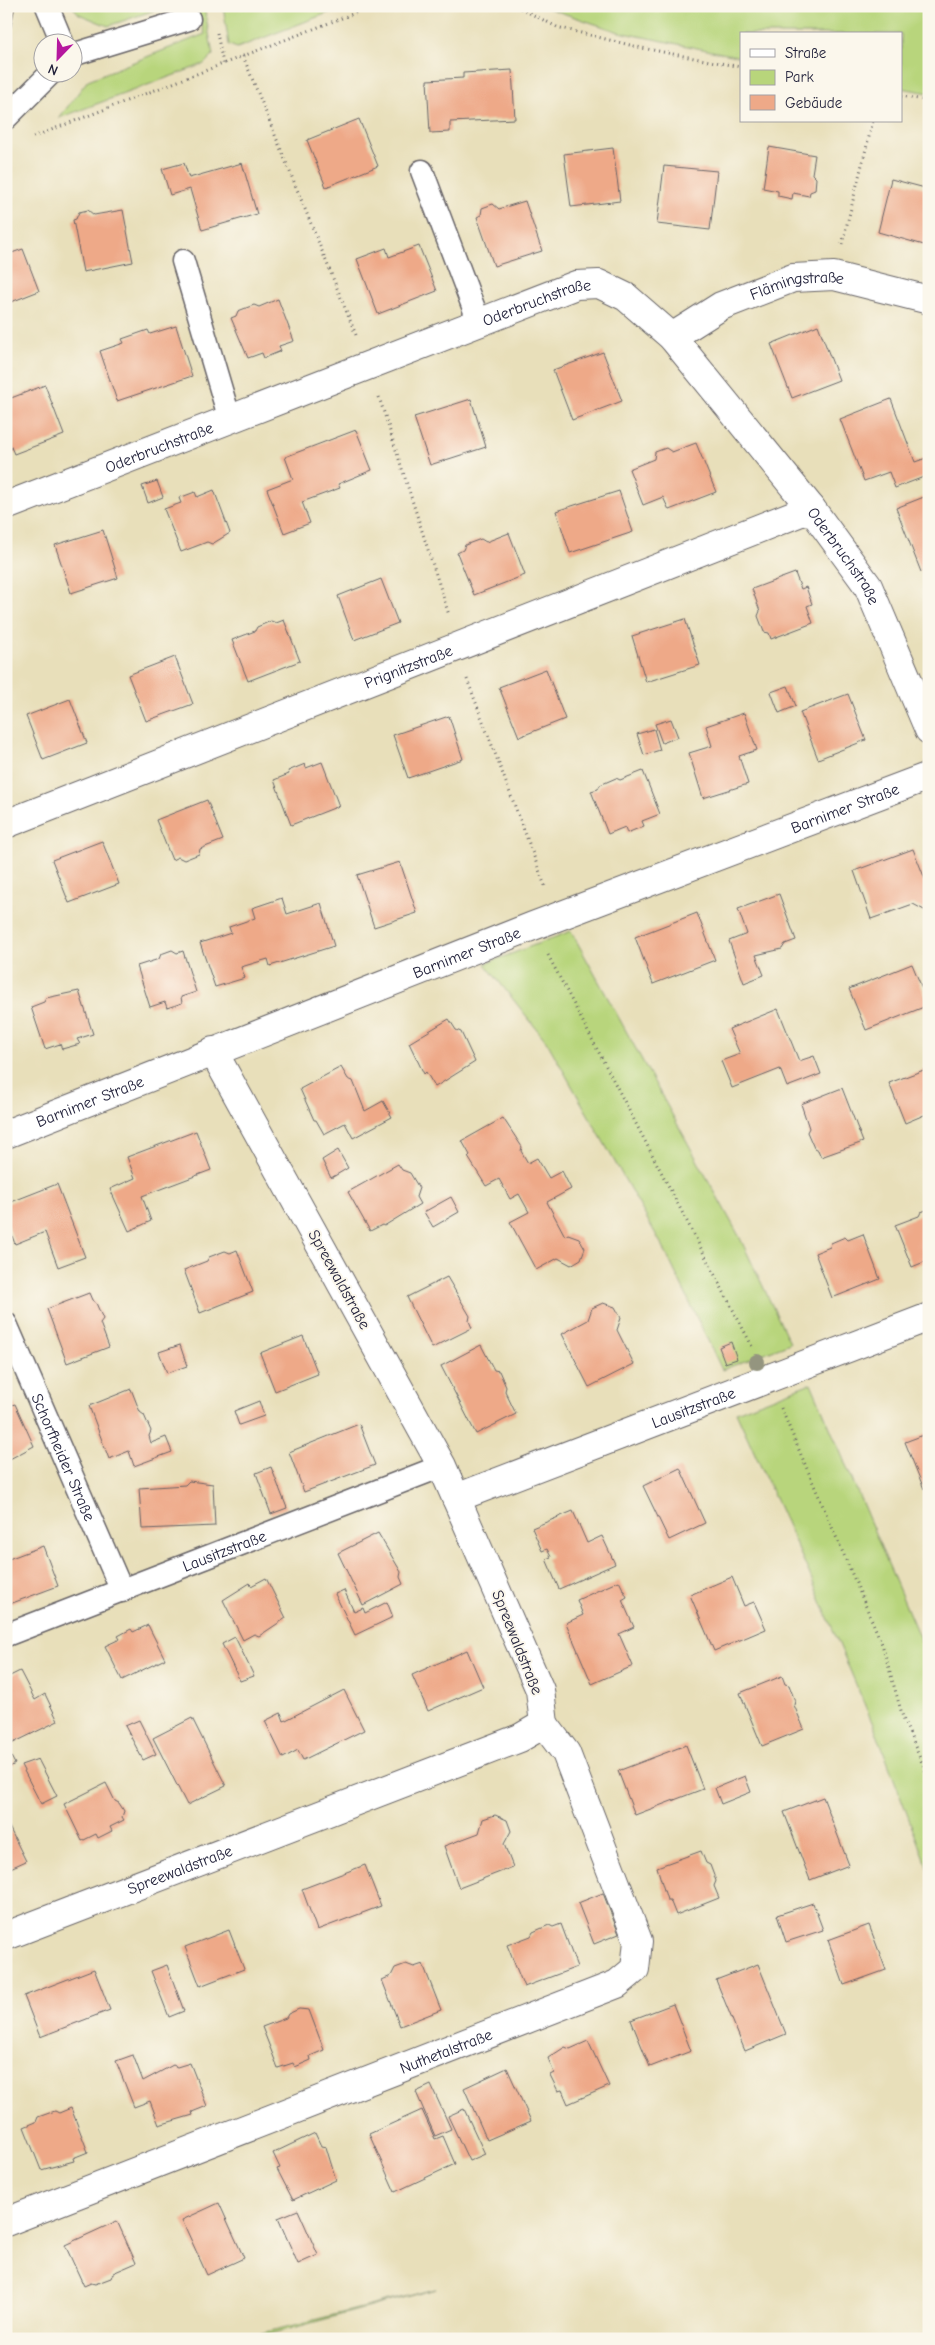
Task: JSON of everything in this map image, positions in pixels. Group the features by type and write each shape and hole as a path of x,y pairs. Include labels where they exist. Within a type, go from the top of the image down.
{"street":[{"name":"Flämingstraße","path":"672,337 721,306 794,278 834,276 929,300"},
{"name":"Oderbruchstraße","path":"6,506 230,420 368,364 576,285 599,284 626,297 672,337 811,508 868,586 929,730"},
{"name":"Prignitzstraße","path":"6,824 811,508"},
{"name":"Barnimer Straße","path":"6,1134 533,926 929,776"},
{"name":"Spreewaldstraße","path":"6,1936 520,1738 544,1724 540,1690 442,1466 213,1051"},
{"name":"Lausitzstraße","path":"456,1498 929,1317"},
{"name":"Nuthetalstraße","path":"6,2222 617,1984 635,1969 638,1940 566,1753 544,1724"}],"lane":[{"path":"47,6 58,32"},
{"path":"82,52 189,19"},
{"path":"6,118 42,82"},
{"path":"422,171 478,322"},
{"path":"183,262 230,420"},
{"name":"Schorfheider Straße","path":"6,1324 122,1591"},
{"name":"Lausitzstraße","path":"6,1635 442,1466"}],"path":[{"path":"24,140 373,6"},
{"path":"516,6 557,27 642,48 740,66"},
{"path":"243,56 368,364"},
{"path":"902,96 929,102"},
{"path":"834,276 873,122"},
{"path":"533,926 768,1378 882,1644 904,1721 929,1779"}],"green space":[{"path":"72,6 167,6 108,26 79,14"},
{"path":"195,6 204,6 213,55 204,64 59,118 88,80 205,34"},
{"path":"223,6 346,6 237,48 229,45"},
{"path":"542,6 929,6 929,93 902,88 902,32 740,32 740,57 619,32"},
{"path":"571,931 739,1236 790,1343 722,1370 663,1247 547,1042 485,964"},
{"path":"811,1383 929,1660 929,1872 877,1734 809,1573 736,1412"},
{"path":"436,2289 252,2339 239,2339"}],"building":[{"path":"6,6 15,6 9,36 6,37"},
{"path":"512,70 515,119 450,122 450,132 430,133 427,80 463,78 463,73"},
{"path":"359,119 378,166 326,187 307,140"},
{"path":"769,147 815,155 812,174 816,178 815,190 810,192 809,196 793,193 792,199 778,196 778,191 763,188"},
{"path":"613,148 620,201 571,207 564,154"},
{"path":"184,163 189,178 242,163 257,214 202,230 190,189 170,195 162,169"},
{"path":"664,166 717,171 710,230 657,224"},
{"path":"891,179 929,189 929,225 924,245 878,232"},
{"path":"525,201 542,251 494,266 477,217 481,215 482,208 493,204 499,209"},
{"path":"88,210 94,215 123,210 133,262 83,272 73,220 76,219 79,212"},
{"path":"419,246 437,291 378,314 357,259 386,248 389,257"},
{"path":"23,249 39,291 6,304 6,255"},
{"path":"278,299 294,341 279,346 281,351 264,358 262,353 248,358 231,318 236,316 238,311 254,305 259,307"},
{"path":"818,325 839,380 792,398 771,344"},
{"path":"176,326 192,376 117,401 100,351 124,343 122,339 148,330 150,334"},
{"path":"603,352 622,401 572,420 553,370"},
{"path":"45,385 64,435 14,454 6,435 6,400"},
{"path":"471,399 486,447 430,465 414,417"},
{"path":"891,399 915,462 929,457 929,475 895,488 889,472 864,481 840,419"},
{"path":"356,430 372,470 338,484 340,488 302,502 310,523 284,533 267,489 293,479 285,457"},
{"path":"696,443 716,492 669,510 663,497 643,505 629,469 654,459 655,452 666,448 672,452"},
{"path":"157,481 163,497 148,503 142,486"},
{"path":"214,490 230,533 212,544 207,542 181,552 164,509 181,503 179,498 195,492 197,497"},
{"path":"619,491 633,532 570,553 556,511"},
{"path":"929,495 929,569 921,572 896,508"},
{"path":"103,530 118,578 71,593 55,545"},
{"path":"509,533 525,575 474,595 457,553 463,550 465,545 481,539 486,542"},
{"path":"795,573 801,589 806,587 812,604 807,606 813,623 771,639 769,633 764,632 758,616 760,611 752,589"},
{"path":"381,579 398,623 354,640 338,596"},
{"path":"685,619 700,665 646,682 632,636"},
{"path":"284,620 300,661 248,681 232,640 255,631 257,627 271,621 276,623"},
{"path":"175,657 193,704 146,721 128,675"},
{"path":"546,669 565,719 519,737 499,687"},
{"path":"788,686 796,706 779,713 771,692"},
{"path":"848,694 866,740 818,759 800,712"},
{"path":"70,699 87,743 43,760 26,716"},
{"path":"744,713 757,750 739,756 748,784 703,798 689,753 712,746 706,726"},
{"path":"449,716 463,759 408,778 393,735"},
{"path":"671,719 678,737 662,743 655,724"},
{"path":"654,729 660,750 644,755 637,734"},
{"path":"322,762 339,806 291,825 274,780 289,774 288,771 305,764 306,768"},
{"path":"643,771 660,814 642,821 644,826 627,833 625,827 608,834 591,791 616,778 620,780"},
{"path":"207,800 223,840 200,849 199,854 184,860 178,857 172,860 156,820"},
{"path":"102,841 119,884 69,903 52,860"},
{"path":"913,849 925,879 929,879 929,910 926,911 913,904 871,919 854,871"},
{"path":"400,862 417,913 374,927 357,875"},
{"path":"779,894 796,940 785,944 782,949 756,955 764,975 744,983 729,941 747,934 738,909"},
{"path":"282,898 287,914 321,903 334,946 270,966 268,959 241,967 245,978 215,987 200,943 231,933 229,927 255,918 252,908"},
{"path":"697,913 715,960 653,984 635,937"},
{"path":"172,950 177,953 183,951 196,992 181,997 182,1003 167,1008 165,1002 150,1007 137,966 159,959 161,954"},
{"path":"912,964 929,1005 866,1030 849,989"},
{"path":"79,991 93,1034 77,1039 80,1044 62,1049 60,1044 45,1049 31,1007 44,1002 46,998"},
{"path":"778,1009 799,1061 814,1056 821,1074 787,1087 780,1069 732,1088 721,1061 740,1054 729,1029"},
{"path":"449,1019 456,1030 461,1032 475,1062 435,1087 426,1072 424,1074 409,1043"},
{"path":"341,1067 348,1079 353,1081 365,1111 383,1101 392,1117 353,1138 345,1123 324,1134 316,1120 314,1120 300,1089"},
{"path":"929,1068 929,1113 905,1123 889,1083"},
{"path":"842,1088 863,1142 821,1157 818,1150 814,1148 807,1132 809,1128 801,1104"},
{"path":"503,1118 522,1147 521,1151 528,1163 537,1158 549,1178 562,1171 571,1189 547,1202 565,1236 568,1234 579,1238 585,1248 581,1259 571,1265 558,1258 536,1270 510,1222 529,1212 519,1194 510,1199 499,1179 486,1186 468,1157 470,1155 462,1141"},
{"path":"196,1131 211,1170 142,1196 151,1221 129,1231 110,1189 135,1178 127,1157"},
{"path":"338,1150 348,1168 331,1178 322,1160"},
{"path":"398,1164 402,1170 410,1173 419,1188 416,1197 420,1204 384,1226 382,1225 370,1231 348,1192"},
{"path":"57,1184 85,1257 58,1267 45,1232 15,1244 6,1220 6,1204"},
{"path":"451,1197 459,1212 433,1227 424,1212"},
{"path":"929,1209 929,1260 912,1267 895,1225 919,1216 921,1212"},
{"path":"863,1234 880,1279 832,1298 815,1253 830,1247 831,1243 845,1237 848,1240"},
{"path":"237,1250 253,1292 200,1313 184,1270 207,1261 209,1257 225,1251 230,1253"},
{"path":"447,1277 470,1316 469,1321 472,1328 432,1348 407,1297"},
{"path":"89,1293 103,1319 100,1323 109,1347 67,1363 47,1309"},
{"path":"603,1303 615,1307 621,1318 617,1330 634,1364 589,1387 562,1334 588,1320 592,1308"},
{"path":"303,1336 318,1374 275,1391 260,1353"},
{"path":"731,1342 737,1359 725,1363 719,1347"},
{"path":"180,1345 187,1366 167,1373 159,1352"},
{"path":"481,1345 494,1370 499,1371 506,1387 505,1391 516,1414 476,1434 441,1366"},
{"path":"131,1389 140,1412 144,1415 151,1431 149,1436 151,1443 166,1437 172,1452 134,1466 129,1451 109,1459 89,1406"},
{"path":"259,1401 264,1416 239,1425 234,1411"},
{"path":"15,1404 34,1446 6,1461 6,1407"},
{"path":"359,1424 375,1465 304,1492 289,1452"},
{"path":"929,1433 929,1487 924,1489 905,1442"},
{"path":"271,1467 287,1508 271,1514 256,1473"},
{"path":"680,1468 705,1523 669,1540 643,1486"},
{"path":"189,1481 213,1484 215,1526 142,1529 139,1488 185,1485"},
{"path":"573,1511 587,1543 602,1536 615,1564 559,1589 546,1559 551,1557 547,1549 542,1551 532,1528"},
{"path":"378,1533 401,1572 400,1577 403,1584 363,1605 338,1553"},
{"path":"43,1546 58,1586 7,1605 6,1560"},
{"path":"732,1577 744,1606 754,1602 766,1629 714,1651 690,1595"},
{"path":"266,1578 286,1618 259,1636 254,1634 243,1640 223,1600 250,1583 251,1586"},
{"path":"619,1581 627,1597 622,1600 634,1627 619,1634 633,1666 592,1684 566,1623 583,1615 577,1600"},
{"path":"344,1590 354,1612 363,1608 365,1613 387,1602 393,1617 355,1635 335,1594"},
{"path":"148,1625 165,1659 122,1680 105,1646 120,1639 118,1636 131,1629 133,1632"},
{"path":"235,1637 254,1676 240,1681 222,1644"},
{"path":"467,1650 483,1687 428,1711 412,1675"},
{"path":"20,1671 35,1700 45,1694 58,1721 7,1746 6,1678"},
{"path":"782,1676 785,1684 789,1685 795,1701 794,1705 804,1729 762,1746 740,1693"},
{"path":"344,1690 364,1730 303,1760 298,1750 283,1758 265,1721 281,1713 284,1721"},
{"path":"192,1718 226,1786 187,1805 153,1738"},
{"path":"139,1720 156,1754 143,1760 125,1726"},
{"path":"686,1745 703,1789 635,1815 618,1771"},
{"path":"6,1747 15,1764 6,1769"},
{"path":"38,1759 57,1796 41,1804 21,1765"},
{"path":"745,1776 751,1792 721,1804 715,1788"},
{"path":"106,1783 115,1801 119,1803 124,1811 122,1817 124,1820 110,1827 112,1831 98,1838 96,1834 82,1841 64,1804"},
{"path":"823,1797 849,1865 810,1880 784,1812"},
{"path":"495,1815 507,1820 511,1831 504,1844 513,1867 459,1888 444,1846 479,1833 483,1819"},
{"path":"6,1821 26,1861 6,1870"},
{"path":"701,1851 706,1863 710,1865 716,1881 714,1886 719,1898 676,1915 670,1900 667,1900 657,1867"},
{"path":"365,1865 381,1906 317,1930 302,1889"},
{"path":"603,1893 619,1934 594,1944 578,1903"},
{"path":"813,1903 823,1930 786,1942 777,1915"},
{"path":"561,1924 577,1967 524,1987 507,1945 531,1936 533,1932 549,1925 553,1927"},
{"path":"869,1925 886,1970 844,1985 828,1940"},
{"path":"229,1930 244,1969 200,1986 185,1947"},
{"path":"406,1964 414,1967 423,1964 441,2010 400,2026 382,1980 391,1976 395,1968"},
{"path":"758,1964 786,2034 745,2051 716,1980"},
{"path":"167,1965 184,2011 169,2017 151,1971"},
{"path":"94,1969 110,2010 40,2037 24,1996"},
{"path":"673,2004 691,2051 650,2067 631,2020"},
{"path":"299,2009 309,2010 324,2050 310,2056 311,2060 295,2067 293,2063 278,2068 262,2027 286,2018 288,2014"},
{"path":"588,2041 609,2086 568,2104 562,2090 558,2091 550,2075 554,2073 548,2058 565,2047 570,2049"},
{"path":"133,2055 143,2081 173,2065 177,2067 190,2063 207,2106 192,2112 193,2115 159,2125 150,2101 134,2107 116,2061"},
{"path":"507,2068 531,2121 487,2140 464,2088"},
{"path":"431,2085 451,2129 435,2136 416,2092"},
{"path":"71,2108 88,2152 73,2158 74,2161 41,2170 24,2127 36,2122 38,2117 55,2111 59,2113"},
{"path":"464,2109 485,2154 469,2161 448,2116"},
{"path":"422,2110 435,2139 443,2136 455,2164 395,2192 369,2134"},
{"path":"315,2133 321,2146 326,2147 336,2180 293,2200 277,2169 280,2168 273,2153"},
{"path":"219,2203 244,2258 207,2275 182,2220"},
{"path":"298,2210 318,2255 298,2264 278,2218"},
{"path":"117,2221 136,2263 113,2273 111,2278 84,2286 65,2245"}]}
